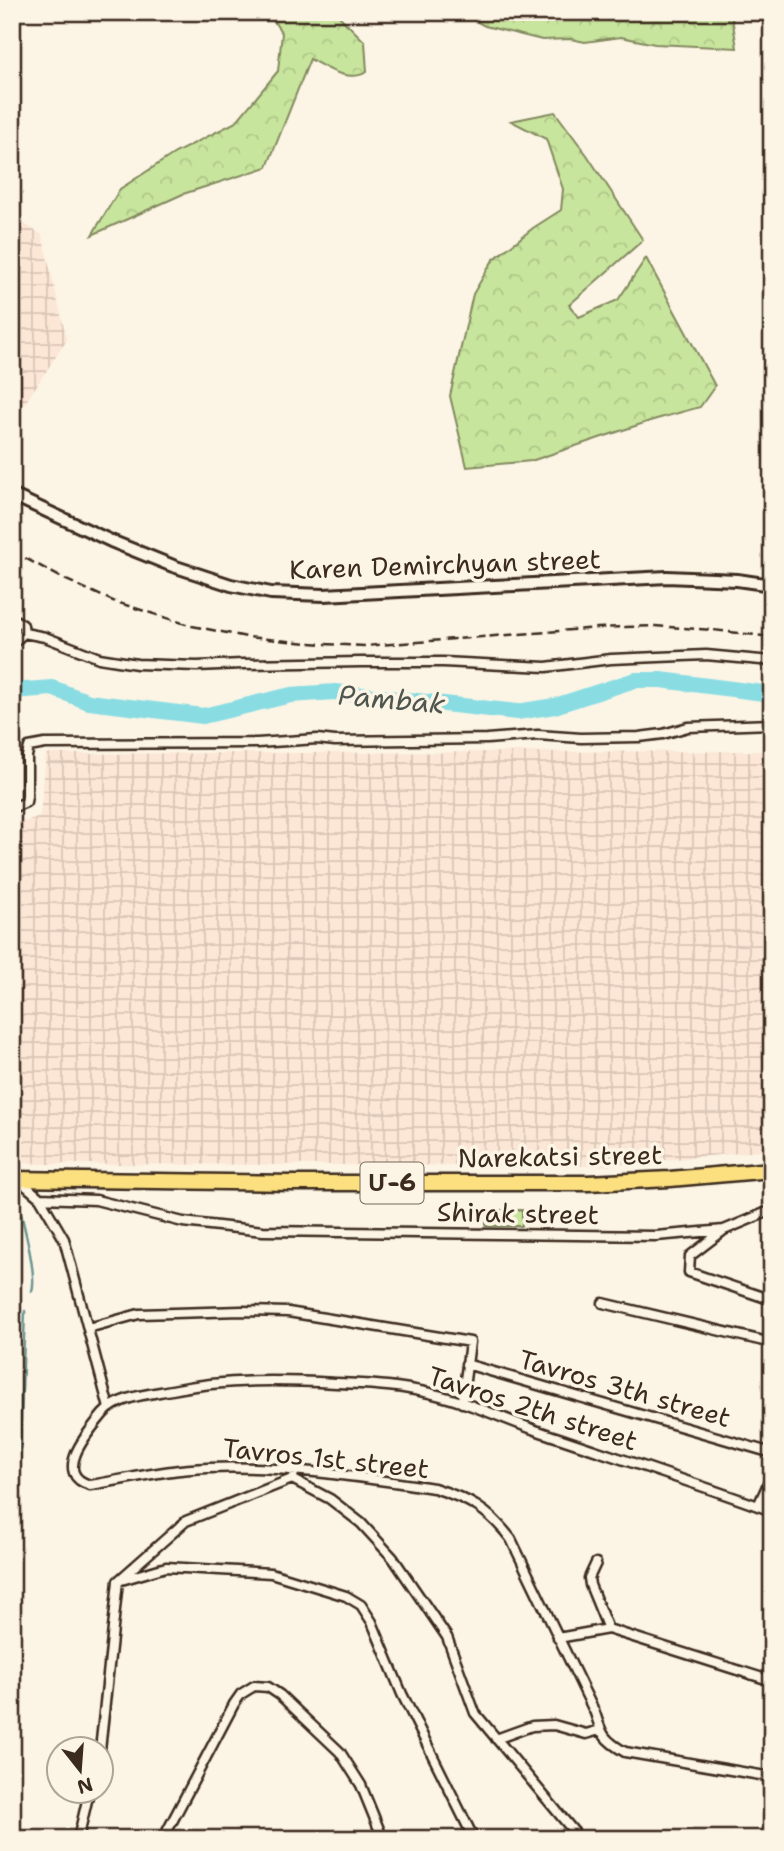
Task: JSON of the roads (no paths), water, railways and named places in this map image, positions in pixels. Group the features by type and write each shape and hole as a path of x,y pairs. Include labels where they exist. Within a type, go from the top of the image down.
{"highway":[{"name":"Narekatsi street","path":"15,1179 588,1183 772,1170"}],"main road":[{"name":"Karen Demirchyan street","path":"12,495 111,541 173,566 231,585 271,593 324,595 667,577 737,580 772,585"}],"street":[{"path":"12,618 23,625 24,633"},
{"path":"12,644 24,633"},
{"path":"24,633 45,637 99,657 137,664 197,666 388,662 546,667 611,659 706,655 772,661"},
{"path":"12,808 26,802 29,747 46,744 487,739 538,734 581,738 639,737 688,727 772,724"},
{"path":"15,1179 40,1198 64,1239 109,1408"},
{"name":"Shirak street","path":"40,1198 96,1200 183,1222 263,1231 656,1236 724,1230 772,1210"},
{"path":"724,1230 690,1256 689,1272 772,1300"},
{"path":"603,1303 772,1343"},
{"path":"88,1328 139,1314 288,1312 470,1342 462,1403"},
{"name":"Tavros 3th street","path":"466,1364 772,1453"},
{"name":"Tavros 2th street","path":"109,1408 146,1395 196,1385 241,1381 368,1384 421,1391 772,1511"},
{"name":"Tavros 1st street","path":"109,1408 76,1453 72,1464 74,1476 80,1483 90,1485 162,1472 207,1468 271,1468 294,1475 434,1488 481,1508 498,1522 511,1539 595,1713 600,1730 609,1742 625,1752 772,1777"},
{"path":"101,1736 118,1581 186,1521 294,1475 361,1523 393,1558 447,1637 475,1713 580,1839"},
{"path":"758,1506 772,1475"},
{"path":"596,1563 589,1578 590,1585 607,1629"},
{"path":"118,1581 166,1567 271,1573 346,1596 361,1605 372,1622 401,1694 474,1839"},
{"path":"558,1638 607,1629 772,1681"},
{"path":"163,1839 234,1704 241,1693 254,1686 268,1687 280,1695 340,1752 361,1785 383,1839"},
{"path":"496,1739 532,1726 554,1726 586,1734 600,1730"},
{"path":"78,1839 86,1806"}],"waterway":[{"name":"Pambak","path":"12,691 52,688 89,702 203,716 291,695 335,692 517,712 555,706 635,680 661,680 772,694"},
{"path":"14,1185 30,1255 32,1291"},
{"path":"18,1496 25,1311"},
{"path":"12,1516 15,1509"}],"railway":[{"path":"12,551 113,601 192,626 247,637 365,646 655,626 772,637"}]}
